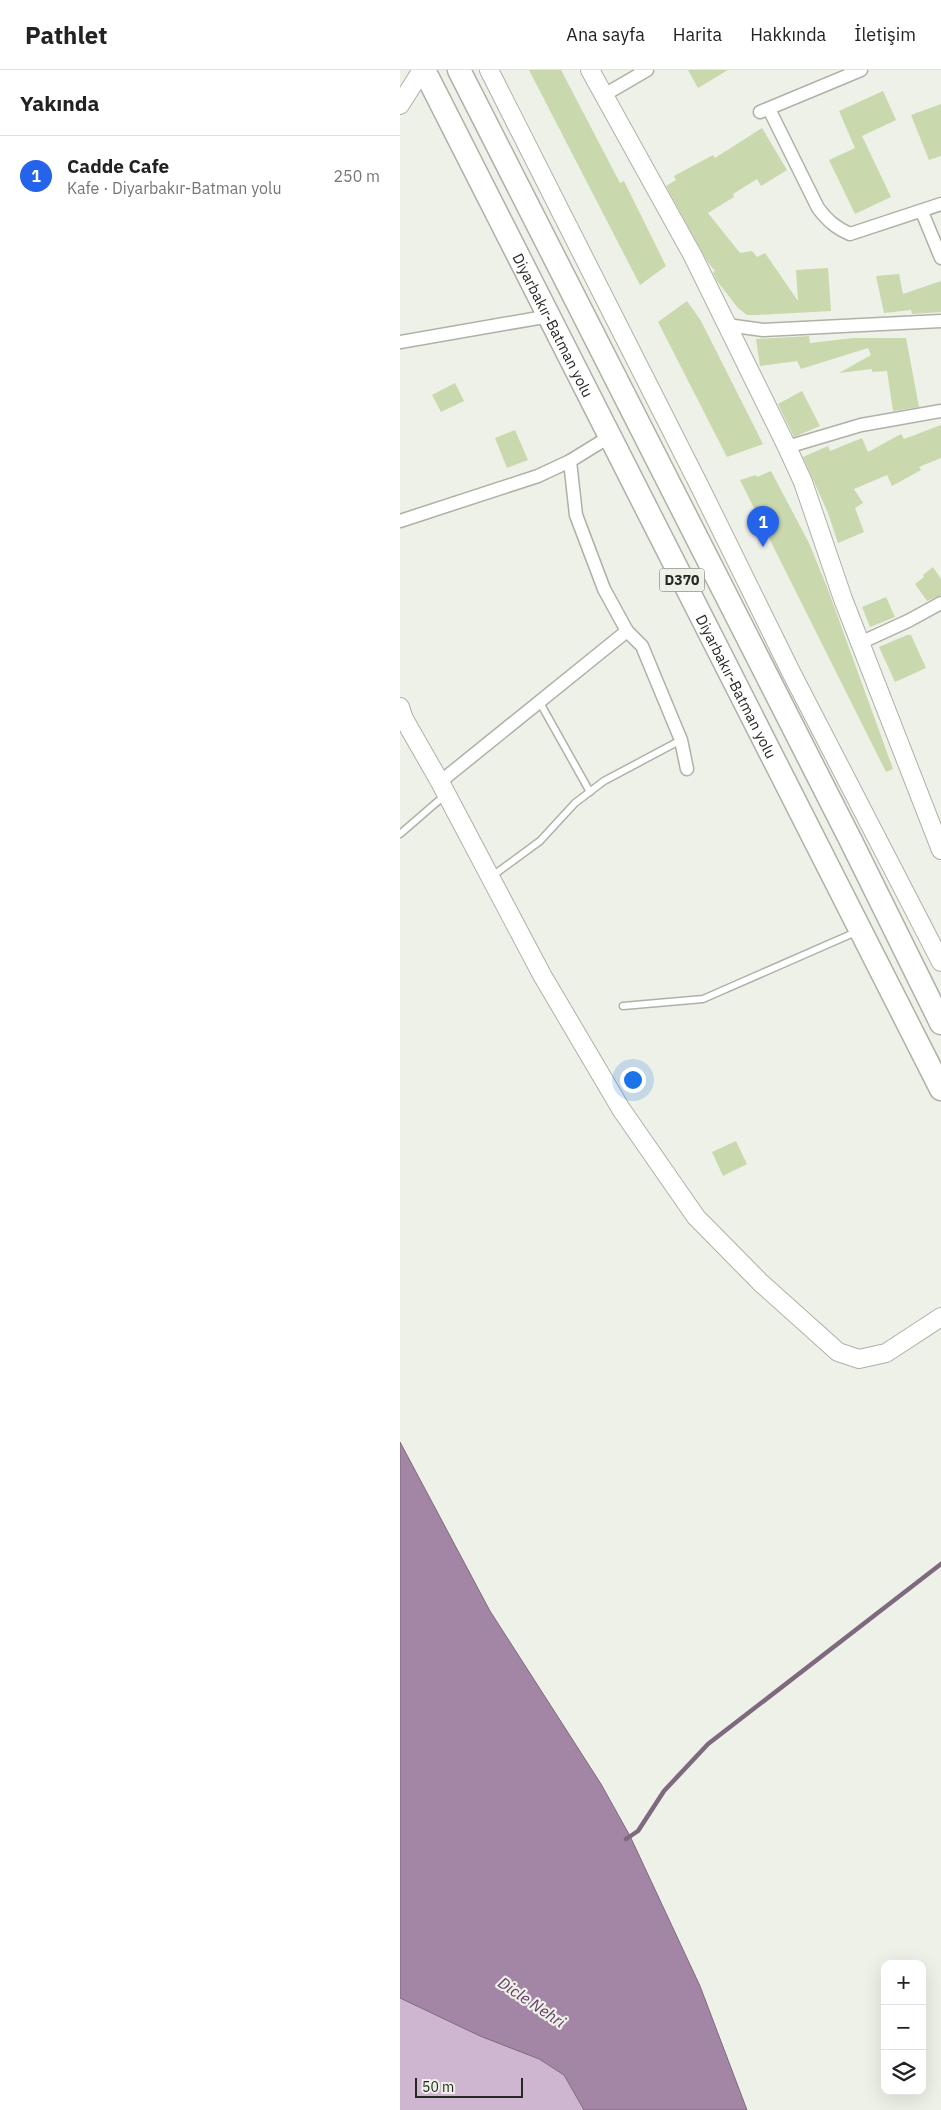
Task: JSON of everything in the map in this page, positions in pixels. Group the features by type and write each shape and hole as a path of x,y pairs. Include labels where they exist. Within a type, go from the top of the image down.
{"highway":[{"name":"Diyarbakır-Batman yolu","path":"423,70 550,316 609,437 941,1089"},
{"name":"Diyarbakır-Batman yolu","path":"459,70 850,839 941,1023"}],"street":[{"path":"400,106 423,70"},
{"path":"489,70 696,478 795,681 941,962"},
{"path":"590,70 693,256 787,447 802,482 843,598 936,823 941,850"},
{"path":"604,95 647,70"},
{"path":"861,70 765,110 818,208 829,222 838,229 850,234 922,212 941,204"},
{"path":"922,212 941,258"},
{"path":"400,342 550,316"},
{"path":"726,325 763,330 941,320"},
{"path":"787,447 861,425 941,411"},
{"path":"400,521 538,476 570,461 609,437"},
{"path":"570,461 576,515 604,588 627,631 642,646 681,740 687,769"},
{"path":"862,642 908,621 941,602"},
{"path":"443,788 539,701 627,631"},
{"path":"400,707 404,719 443,788 542,975 621,1109 696,1217 761,1283 838,1352 859,1359 886,1353 941,1317"}],"lane":[{"path":"539,701 590,792"},
{"path":"490,878 540,841 575,803 604,781 681,740"},
{"path":"400,834 443,788"},
{"path":"623,1006 703,1000 860,930"}],"shaded area":[{"path":"400,1998 480,2036 538,2059 564,2075 584,2110 400,2110"}],"water":[{"name":"Dicle Nehri","path":"400,1442 490,1611 601,1784 630,1836 700,1986 747,2110 584,2110 564,2075 539,2059 480,2036 400,1998"}],"building":[{"path":"529,70 561,70 620,183 624,181 666,266 640,285"},
{"path":"688,70 728,70 698,88"},
{"path":"883,91 896,120 862,136 891,197 855,214 829,160 855,148 839,111"},
{"path":"941,104 941,156 929,160 911,115"},
{"path":"762,128 787,170 761,186 757,179 733,194 734,197 708,213 740,253 752,251 757,257 765,253 798,301 796,270 828,268 831,311 747,315 738,308 717,281 713,272 715,271 707,261 666,186 676,180 674,176 713,155 715,158"},
{"path":"899,274 903,294 941,281 941,312 912,314 911,310 884,313 876,276"},
{"path":"687,301 701,321 763,444 727,457 658,322"},
{"path":"809,336 810,343 853,338 906,338 919,407 893,411 887,371 872,372 872,369 839,373 871,355 868,348 801,369 797,361 760,366 756,339"},
{"path":"455,383 464,401 441,412 432,395"},
{"path":"802,391 820,426 794,437 778,404"},
{"path":"941,425 941,458 919,467 921,470 892,486 887,475 854,489 863,503 855,508 864,532 838,543 828,513 803,457 828,446 830,451 862,438 868,452 901,434 904,439"},
{"path":"515,430 528,460 507,468 495,438"},
{"path":"771,471 809,543 827,587 893,769 886,772 740,480 756,475 757,477"},
{"path":"933,567 941,579 941,595 927,601 915,584"},
{"path":"886,597 895,617 870,627 862,607"},
{"path":"911,635 926,668 895,682 879,647"},
{"path":"736,1141 747,1164 723,1176 712,1152"}],"waterway":[{"path":"626,1839 638,1831 664,1791 708,1744 941,1564"}],"place":[{"name":"Cadde Cafe","path":"763,547"}]}
